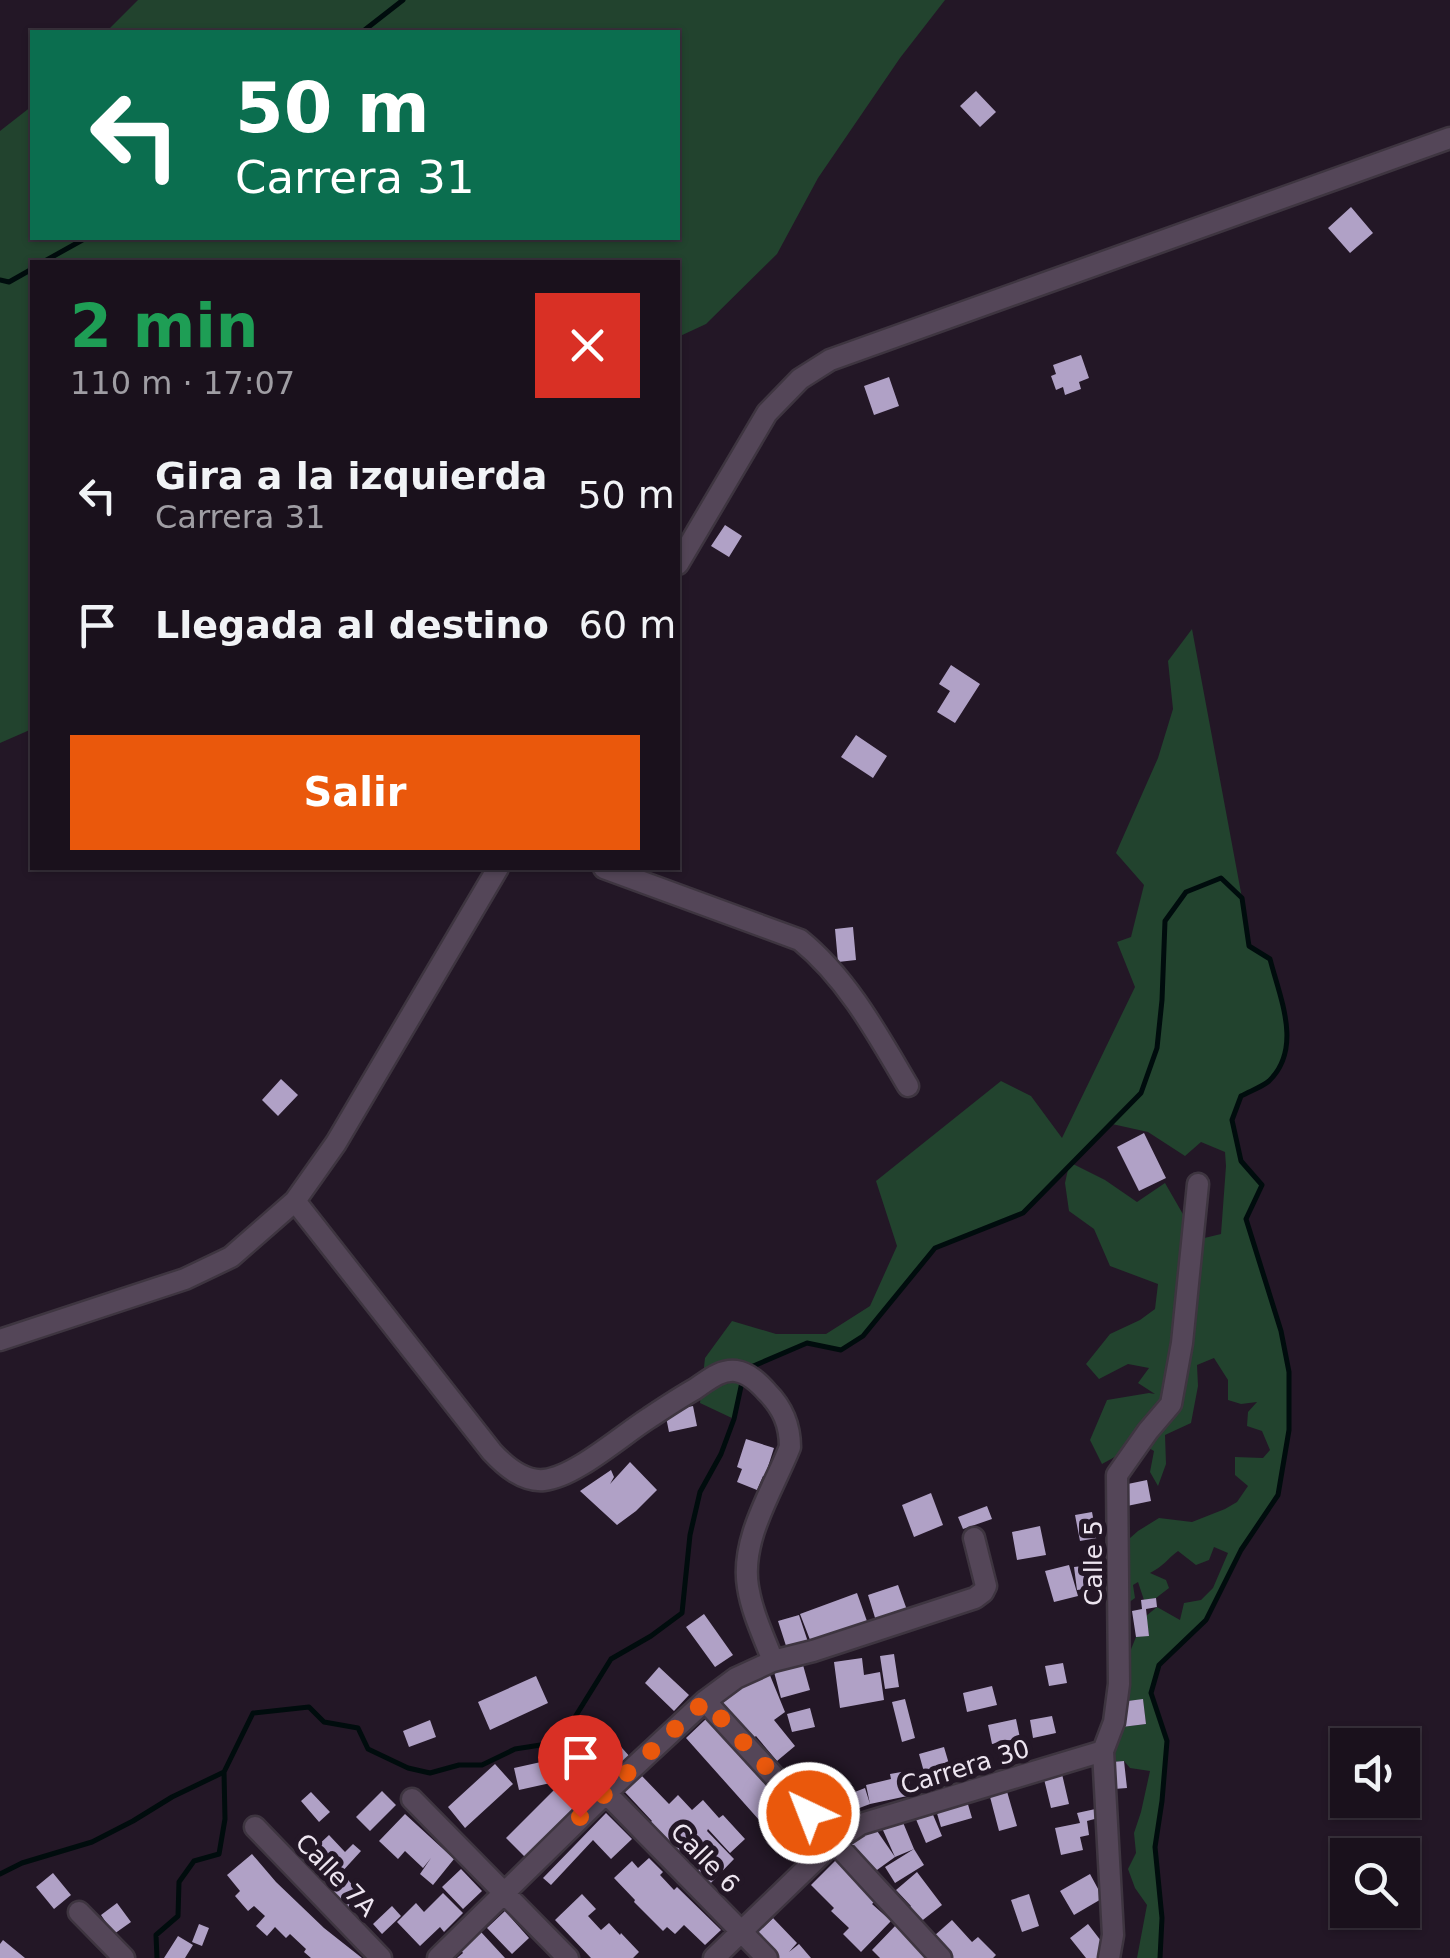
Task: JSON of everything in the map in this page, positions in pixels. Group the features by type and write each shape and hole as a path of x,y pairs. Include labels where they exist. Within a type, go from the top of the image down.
{"street":[{"path":"680,561 767,413 800,379 830,360 1450,138"},
{"path":"0,1340 200,1272 231,1257 294,1201 336,1143 497,870"},
{"path":"609,870 800,940 816,952 864,1012 908,1086"},
{"name":"Calle 5","path":"1110,1958 1113,1935 1103,1751 1114,1722 1118,1684 1117,1475 1170,1404 1182,1343 1198,1184"},
{"path":"294,1201 492,1452 504,1466 530,1479 553,1478 588,1460 719,1374 738,1371 764,1388 780,1408 790,1433 790,1447 749,1550 748,1588 763,1665"},
{"path":"438,1958 606,1792 705,1701 763,1665 975,1598 983,1592 986,1586 974,1538"},
{"path":"705,1701 941,1958"},
{"name":"Carrera 30","path":"714,1958 834,1841 861,1824 1103,1751"},
{"name":"Calle 6","path":"606,1792 767,1958"},
{"path":"412,1800 568,1958"},
{"name":"Calle 7A","path":"255,1827 382,1958"},
{"path":"79,1912 121,1957"}],"green space":[{"path":"138,0 945,0 818,178 777,254 706,324 680,336 680,260 30,260 30,730 0,743 0,131 30,108 30,240 680,240 680,30 108,30"},
{"path":"1192,629 1249,946 1270,959 1286,1022 1279,1068 1269,1081 1241,1096 1232,1120 1241,1161 1262,1185 1246,1220 1281,1331 1289,1372 1289,1430 1278,1495 1241,1550 1206,1620 1159,1665 1151,1693 1167,1741 1155,1847 1162,1918 1160,1958 1137,1958 1147,1905 1128,1869 1136,1853 1134,1833 1150,1771 1130,1768 1124,1761 1112,1762 1122,1727 1146,1724 1143,1700 1125,1701 1123,1669 1136,1637 1149,1635 1146,1616 1157,1607 1180,1620 1184,1603 1201,1600 1213,1588 1228,1553 1214,1547 1209,1560 1196,1565 1178,1551 1150,1573 1166,1580 1169,1588 1156,1598 1144,1600 1138,1582 1133,1585 1135,1598 1128,1603 1121,1546 1159,1518 1192,1522 1237,1502 1248,1486 1235,1475 1235,1457 1263,1458 1270,1450 1262,1431 1247,1426 1248,1412 1257,1402 1241,1404 1228,1400 1228,1380 1214,1358 1197,1365 1198,1386 1191,1423 1165,1435 1166,1464 1158,1486 1150,1472 1154,1451 1140,1443 1102,1464 1090,1440 1107,1400 1155,1394 1138,1383 1149,1368 1128,1364 1099,1379 1086,1364 1110,1334 1155,1309 1158,1284 1110,1266 1094,1229 1069,1211 1065,1183 1069,1165 1023,1213 935,1249 863,1336 841,1350 807,1343 751,1367 742,1382 734,1419 700,1403 705,1358 732,1321 776,1334 826,1334 870,1306 897,1246 876,1181 1001,1081 1031,1096 1062,1138 1135,987 1117,942 1131,937 1144,885 1116,853 1158,758 1173,709 1168,661","holes":["1112,1124 1148,1132 1185,1156 1201,1142 1225,1152 1221,1234 1192,1241 1184,1216 1165,1183 1137,1202 1071,1163"]}],"building":[{"path":"976,91 996,112 980,127 960,106"},
{"path":"1351,207 1373,233 1350,253 1328,228"},
{"path":"1081,355 1089,378 1079,382 1081,389 1065,395 1063,387 1056,390 1051,376 1056,374 1053,365"},
{"path":"889,377 899,406 874,415 864,386"},
{"path":"725,525 742,536 729,557 711,546"},
{"path":"951,665 980,684 955,723 937,712 950,691 939,684"},
{"path":"856,735 887,756 873,778 841,757"},
{"path":"853,927 856,960 838,962 835,929"},
{"path":"281,1079 298,1095 278,1116 262,1100"},
{"path":"1144,1133 1166,1178 1139,1191 1117,1147"},
{"path":"693,1406 697,1426 669,1432 665,1412"},
{"path":"746,1439 774,1448 757,1490 737,1482 742,1469 737,1467"},
{"path":"630,1462 657,1490 617,1525 580,1491 611,1470 614,1477 610,1484"},
{"path":"1147,1480 1151,1501 1127,1506 1123,1485"},
{"path":"931,1493 943,1525 914,1537 902,1505"},
{"path":"987,1506 992,1519 963,1529 958,1517"},
{"path":"1092,1512 1097,1538 1080,1541 1075,1515"},
{"path":"1040,1526 1046,1555 1017,1560 1012,1532"},
{"path":"1069,1565 1078,1596 1054,1602 1045,1571"},
{"path":"1091,1565 1094,1588 1077,1590 1074,1567"},
{"path":"898,1585 907,1610 876,1621 868,1595"},
{"path":"857,1593 868,1624 812,1645 800,1614"},
{"path":"1156,1598 1157,1607 1146,1609 1149,1636 1136,1637 1132,1611 1142,1609 1141,1600"},
{"path":"704,1614 733,1655 715,1667 686,1627"},
{"path":"799,1615 809,1645 788,1652 778,1621"},
{"path":"894,1654 899,1687 885,1689 880,1656"},
{"path":"862,1658 864,1675 880,1672 884,1700 840,1708 834,1662"},
{"path":"1063,1663 1067,1683 1049,1686 1045,1666"},
{"path":"803,1665 810,1690 781,1698 774,1672"},
{"path":"659,1667 689,1695 674,1711 645,1683"},
{"path":"767,1668 785,1712 774,1720 795,1746 777,1761 719,1701"},
{"path":"536,1676 548,1703 490,1730 478,1702"},
{"path":"992,1686 997,1705 967,1712 963,1693"},
{"path":"905,1699 915,1738 902,1742 892,1702"},
{"path":"1143,1699 1146,1724 1122,1727 1120,1702"},
{"path":"810,1708 815,1727 792,1732 787,1714"},
{"path":"1052,1716 1056,1733 1033,1738 1030,1720"},
{"path":"706,1719 782,1801 760,1821 686,1738"},
{"path":"1016,1719 1020,1738 992,1744 988,1725"},
{"path":"430,1720 436,1737 409,1747 403,1731"},
{"path":"605,1729 631,1758 527,1859 506,1838 590,1754 599,1762 585,1747"},
{"path":"944,1747 949,1764 924,1772 919,1754"},
{"path":"550,1760 555,1782 519,1790 514,1768"},
{"path":"1124,1761 1127,1788 1114,1789 1112,1762"},
{"path":"495,1764 513,1784 465,1828 448,1807"},
{"path":"907,1771 912,1795 870,1804 866,1785"},
{"path":"1062,1774 1069,1804 1051,1808 1044,1779"},
{"path":"641,1775 669,1804 678,1795 692,1810 703,1800 745,1839 730,1853 708,1829 734,1859 706,1888 693,1875 699,1869 683,1852 677,1858 647,1825 652,1821 624,1791"},
{"path":"865,1788 870,1804 838,1816 832,1801"},
{"path":"1006,1788 1017,1826 999,1831 989,1793"},
{"path":"382,1791 396,1805 370,1831 356,1817"},
{"path":"311,1792 330,1812 319,1822 301,1801"},
{"path":"967,1801 972,1818 941,1827 936,1810"},
{"path":"1100,1808 1102,1817 1087,1821 1089,1835 1080,1837 1083,1850 1061,1855 1055,1828 1080,1823 1077,1813"},
{"path":"931,1810 942,1836 926,1843 915,1817"},
{"path":"606,1813 632,1839 611,1859 593,1840 551,1885 543,1878"},
{"path":"405,1814 454,1859 433,1885 420,1874 431,1858 423,1868 405,1851 398,1859 379,1841"},
{"path":"800,1818 818,1839 792,1861 774,1840"},
{"path":"902,1820 914,1849 895,1857 882,1828"},
{"path":"873,1825 895,1857 870,1875 848,1843"},
{"path":"329,1835 345,1852 353,1844 361,1851 340,1874 315,1848"},
{"path":"914,1849 924,1865 895,1883 885,1867"},
{"path":"252,1854 324,1928 362,1958 311,1958 290,1934 286,1938 275,1927 267,1936 256,1926 265,1916 254,1906 248,1911 235,1896 240,1891 227,1875"},
{"path":"649,1858 674,1890 677,1887 721,1930 705,1945 684,1925 675,1934 667,1927 663,1931 614,1878 632,1861 638,1868"},
{"path":"837,1859 877,1899 872,1904 891,1921 861,1952 843,1934 849,1928 811,1885"},
{"path":"461,1869 482,1891 463,1909 442,1887"},
{"path":"917,1872 942,1905 919,1923 908,1909 911,1906 896,1890"},
{"path":"53,1873 71,1895 54,1909 36,1887"},
{"path":"1090,1874 1103,1898 1074,1915 1060,1891"},
{"path":"344,1875 364,1899 348,1913 327,1890"},
{"path":"443,1893 463,1913 444,1932 440,1927 420,1946 397,1922 416,1903 424,1912"},
{"path":"582,1894 596,1909 588,1916 601,1930 609,1923 621,1933 639,1952 633,1958 591,1958 555,1920"},
{"path":"1029,1894 1039,1926 1022,1932 1011,1900"},
{"path":"117,1903 131,1922 114,1934 101,1915"},
{"path":"392,1906 401,1916 382,1934 373,1924"},
{"path":"505,1911 529,1938 512,1954 487,1928"},
{"path":"773,1918 797,1943 789,1952 799,1944 811,1958 777,1958 755,1935"},
{"path":"952,1920 972,1942 978,1937 996,1955 953,1958 934,1936"},
{"path":"199,1924 209,1928 202,1946 192,1942"},
{"path":"897,1924 930,1958 880,1958 872,1950"},
{"path":"1088,1924 1108,1950 1097,1958 1086,1958 1070,1938"},
{"path":"481,1932 505,1958 457,1958 463,1953 461,1950"},
{"path":"178,1936 193,1945 185,1958 164,1958"},
{"path":"3,1940 25,1958 0,1958"}],"waterway":[{"path":"365,30 403,0"},
{"path":"47,260 82,240"},
{"path":"0,280 9,282 30,270"},
{"path":"751,1367 807,1343 841,1350 863,1336 935,1248 1023,1213 1141,1093 1157,1048 1165,921 1186,892 1221,878 1242,898 1249,946 1270,959 1286,1022 1285,1054 1279,1068 1269,1081 1241,1096 1232,1120 1241,1161 1262,1185 1246,1219 1281,1331 1289,1372 1289,1430 1278,1495 1241,1550 1206,1620 1159,1665 1151,1693 1167,1741 1155,1847 1162,1918 1160,1958"},
{"path":"0,1874 22,1863 92,1842 224,1772 253,1713 309,1707 324,1722 358,1728 368,1749 408,1768 430,1773 459,1765 482,1765 515,1749 562,1738 611,1659 682,1613 690,1535 700,1492 721,1454 742,1382"},
{"path":"157,1958 156,1935 178,1916 179,1882 194,1861 219,1854 225,1819 224,1772"}],"route":[{"path":"580,1817 705,1701 809,1813"}]}
